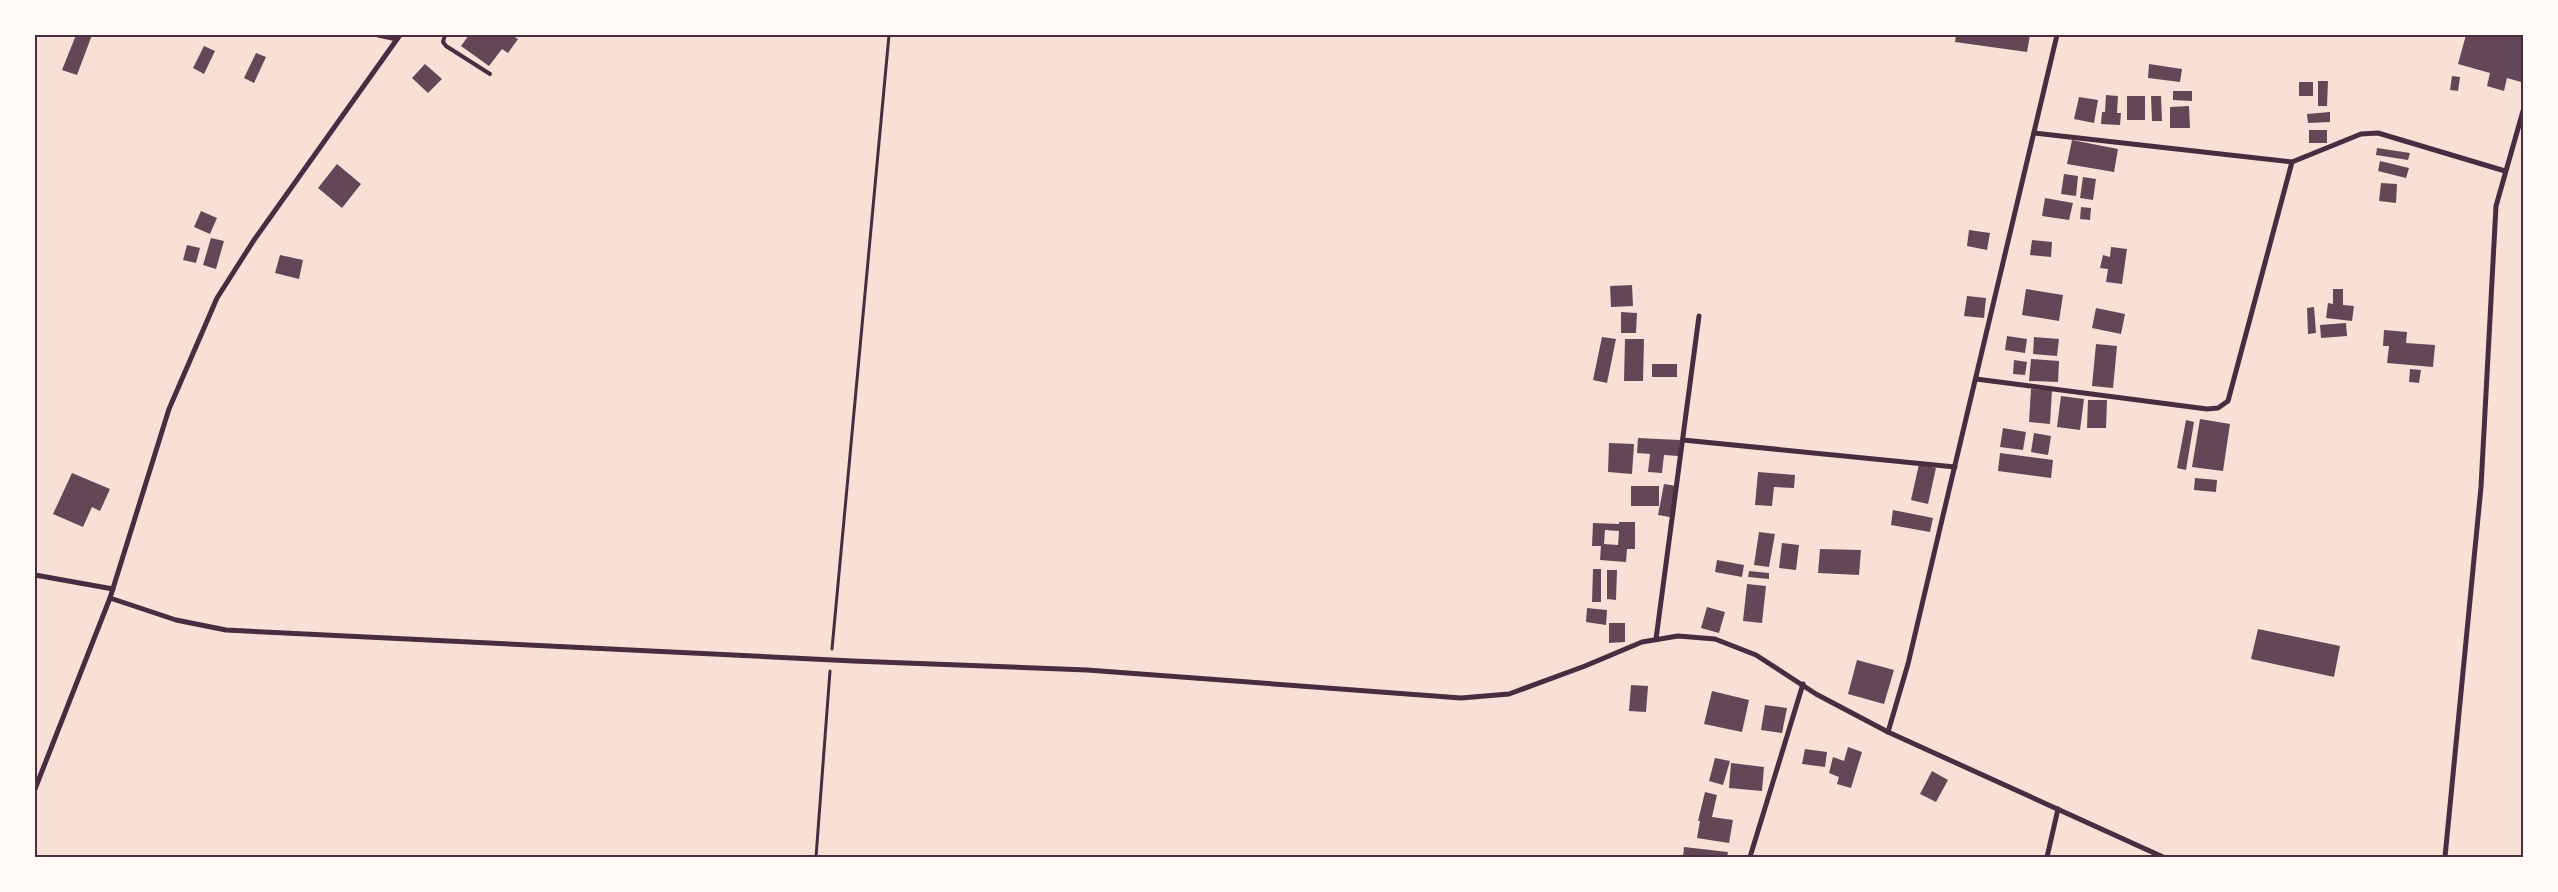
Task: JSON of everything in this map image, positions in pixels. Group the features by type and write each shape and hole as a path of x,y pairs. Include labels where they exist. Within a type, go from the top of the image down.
{"street":[{"path":"35,790 110,598 170,409 217,298 254,240 398,37 378,35"},
{"path":"1888,732 1908,664 2057,35"},
{"path":"2445,857 2481,487 2496,206 2523,111"},
{"path":"2034,132 2292,162 2361,134 2378,134 2505,171"},
{"path":"1976,379 2207,409 2218,408 2228,400 2292,162"},
{"path":"1656,639 1699,316"},
{"path":"1683,440 1955,467"},
{"path":"35,575 113,589"},
{"path":"110,598 176,620 226,630 1087,670 1461,698 1509,694 1585,666 1642,642 1678,636 1715,639 1756,655 1888,732 2163,857"},
{"path":"1750,857 1803,684"},
{"path":"2048,857 2058,809"}],"lane":[{"path":"445,35 443,42 446,46 490,74"}],"path":[{"path":"816,857 831,659 890,35"}],"building":[{"path":"76,35 92,35 77,75 62,70"},
{"path":"469,35 511,35 518,39 508,53 502,49 489,66 461,46"},
{"path":"1956,35 2030,35 2027,52 1955,42"},
{"path":"2466,35 2523,35 2523,74 2521,82 2507,78 2504,91 2487,86 2490,73 2458,64"},
{"path":"204,46 215,51 204,74 193,68"},
{"path":"256,53 266,57 254,83 244,78"},
{"path":"425,64 442,79 428,93 412,78"},
{"path":"2149,64 2182,69 2180,82 2148,78"},
{"path":"2452,76 2460,77 2458,91 2450,90"},
{"path":"2318,81 2328,81 2327,106 2318,106"},
{"path":"2299,82 2313,82 2313,96 2299,96"},
{"path":"2173,91 2192,91 2192,101 2173,100"},
{"path":"2106,95 2118,96 2117,113 2121,113 2120,125 2101,124 2102,112 2105,112"},
{"path":"2127,96 2145,96 2145,120 2127,120"},
{"path":"2151,96 2161,96 2162,121 2152,121"},
{"path":"2079,97 2098,100 2094,123 2074,119"},
{"path":"2189,106 2190,128 2170,128 2170,107"},
{"path":"2330,112 2330,122 2308,123 2307,114"},
{"path":"2309,130 2327,130 2327,143 2309,143"},
{"path":"2072,140 2118,149 2114,172 2067,164"},
{"path":"2377,148 2410,153 2408,160 2376,155"},
{"path":"2380,161 2409,168 2406,178 2378,171"},
{"path":"337,164 361,184 342,208 318,188"},
{"path":"2064,174 2078,176 2076,196 2061,194"},
{"path":"2083,177 2096,179 2093,200 2080,198"},
{"path":"2381,183 2397,184 2396,203 2379,201"},
{"path":"2045,198 2073,203 2069,220 2042,216"},
{"path":"2081,207 2091,208 2090,220 2080,219"},
{"path":"201,211 217,218 210,234 194,227"},
{"path":"1969,230 1990,233 1987,250 1967,246"},
{"path":"211,238 224,241 216,269 203,265"},
{"path":"2032,240 2052,242 2051,257 2030,255"},
{"path":"187,245 200,248 196,263 183,260"},
{"path":"2111,247 2127,249 2122,284 2106,282 2108,269 2100,268 2103,255 2110,257"},
{"path":"280,255 303,260 299,279 275,273"},
{"path":"1632,285 1633,306 1611,307 1610,286"},
{"path":"2026,289 2063,295 2059,321 2022,315"},
{"path":"2333,289 2343,289 2343,305 2354,306 2352,321 2326,318 2328,303 2333,304"},
{"path":"1967,296 1986,298 1984,318 1964,316"},
{"path":"2314,307 2316,333 2308,334 2307,308"},
{"path":"2096,308 2125,314 2121,334 2092,328"},
{"path":"1621,312 1637,313 1636,333 1621,333"},
{"path":"2346,323 2347,336 2321,338 2320,325"},
{"path":"2384,330 2407,332 2406,343 2435,345 2433,367 2387,363 2389,346 2383,346"},
{"path":"2007,336 2027,339 2025,353 2005,350"},
{"path":"1602,337 1616,339 1607,383 1593,380"},
{"path":"2034,337 2059,339 2057,356 2033,354"},
{"path":"1625,339 1644,339 1643,381 1624,381"},
{"path":"2096,344 2117,346 2113,388 2092,386"},
{"path":"2031,359 2059,361 2058,382 2029,381"},
{"path":"2014,360 2027,362 2025,375 2013,374"},
{"path":"1652,364 1677,364 1677,377 1652,377"},
{"path":"2410,369 2421,370 2419,383 2409,382"},
{"path":"2031,389 2052,390 2050,424 2029,422"},
{"path":"2061,396 2084,399 2080,430 2057,427"},
{"path":"2088,400 2107,400 2106,428 2087,428"},
{"path":"2200,419 2230,424 2223,471 2192,467"},
{"path":"2186,420 2194,422 2186,470 2177,468"},
{"path":"2003,428 2026,432 2023,450 2000,447"},
{"path":"2034,433 2051,436 2048,455 2031,452"},
{"path":"1638,438 1680,440 1679,456 1664,455 1662,473 1648,472 1650,454 1637,453"},
{"path":"1609,443 1634,444 1632,474 1608,472"},
{"path":"2000,453 2053,460 2051,478 1998,471"},
{"path":"1919,464 1936,468 1928,504 1911,500"},
{"path":"1758,472 1795,475 1794,488 1774,487 1772,506 1755,505"},
{"path":"72,473 110,489 100,511 92,507 83,527 53,514"},
{"path":"2195,478 2217,480 2216,492 2194,490"},
{"path":"1664,484 1676,486 1670,517 1658,515"},
{"path":"1631,486 1659,486 1659,506 1631,506"},
{"path":"1893,510 1933,518 1930,532 1891,525"},
{"path":"1619,522 1635,522 1635,549 1627,549 1626,562 1600,560 1601,546 1592,546 1593,523 1619,524","holes":["1605,530 1619,531 1618,545 1604,544"]},
{"path":"1759,532 1775,534 1769,567 1754,565"},
{"path":"1782,543 1799,545 1796,570 1779,568"},
{"path":"1820,549 1861,550 1859,575 1818,573"},
{"path":"1717,560 1744,565 1742,577 1715,572"},
{"path":"1593,569 1601,569 1601,602 1592,602"},
{"path":"1607,570 1617,570 1616,600 1607,599"},
{"path":"1749,571 1769,573 1769,579 1748,577"},
{"path":"1747,584 1766,586 1762,623 1743,621"},
{"path":"1707,607 1725,612 1719,633 1701,628"},
{"path":"1587,608 1607,610 1606,625 1586,622"},
{"path":"1609,623 1625,623 1625,642 1609,643"},
{"path":"2258,629 2340,646 2334,677 2251,659"},
{"path":"1857,660 1894,670 1884,704 1848,694"},
{"path":"1631,685 1648,686 1646,712 1629,711"},
{"path":"1712,691 1749,700 1742,732 1704,724"},
{"path":"1765,705 1787,708 1782,733 1761,730"},
{"path":"1848,747 1862,752 1851,788 1837,784 1839,777 1829,773 1833,757 1844,761"},
{"path":"1805,749 1827,752 1825,767 1802,764"},
{"path":"1715,758 1730,761 1723,785 1709,781"},
{"path":"1731,763 1764,767 1762,791 1729,788"},
{"path":"1932,771 1948,780 1936,802 1920,794"},
{"path":"1705,792 1717,795 1712,817 1733,820 1729,843 1697,838 1700,821 1698,821"},
{"path":"1684,847 1728,852 1727,857 1683,857"}]}
